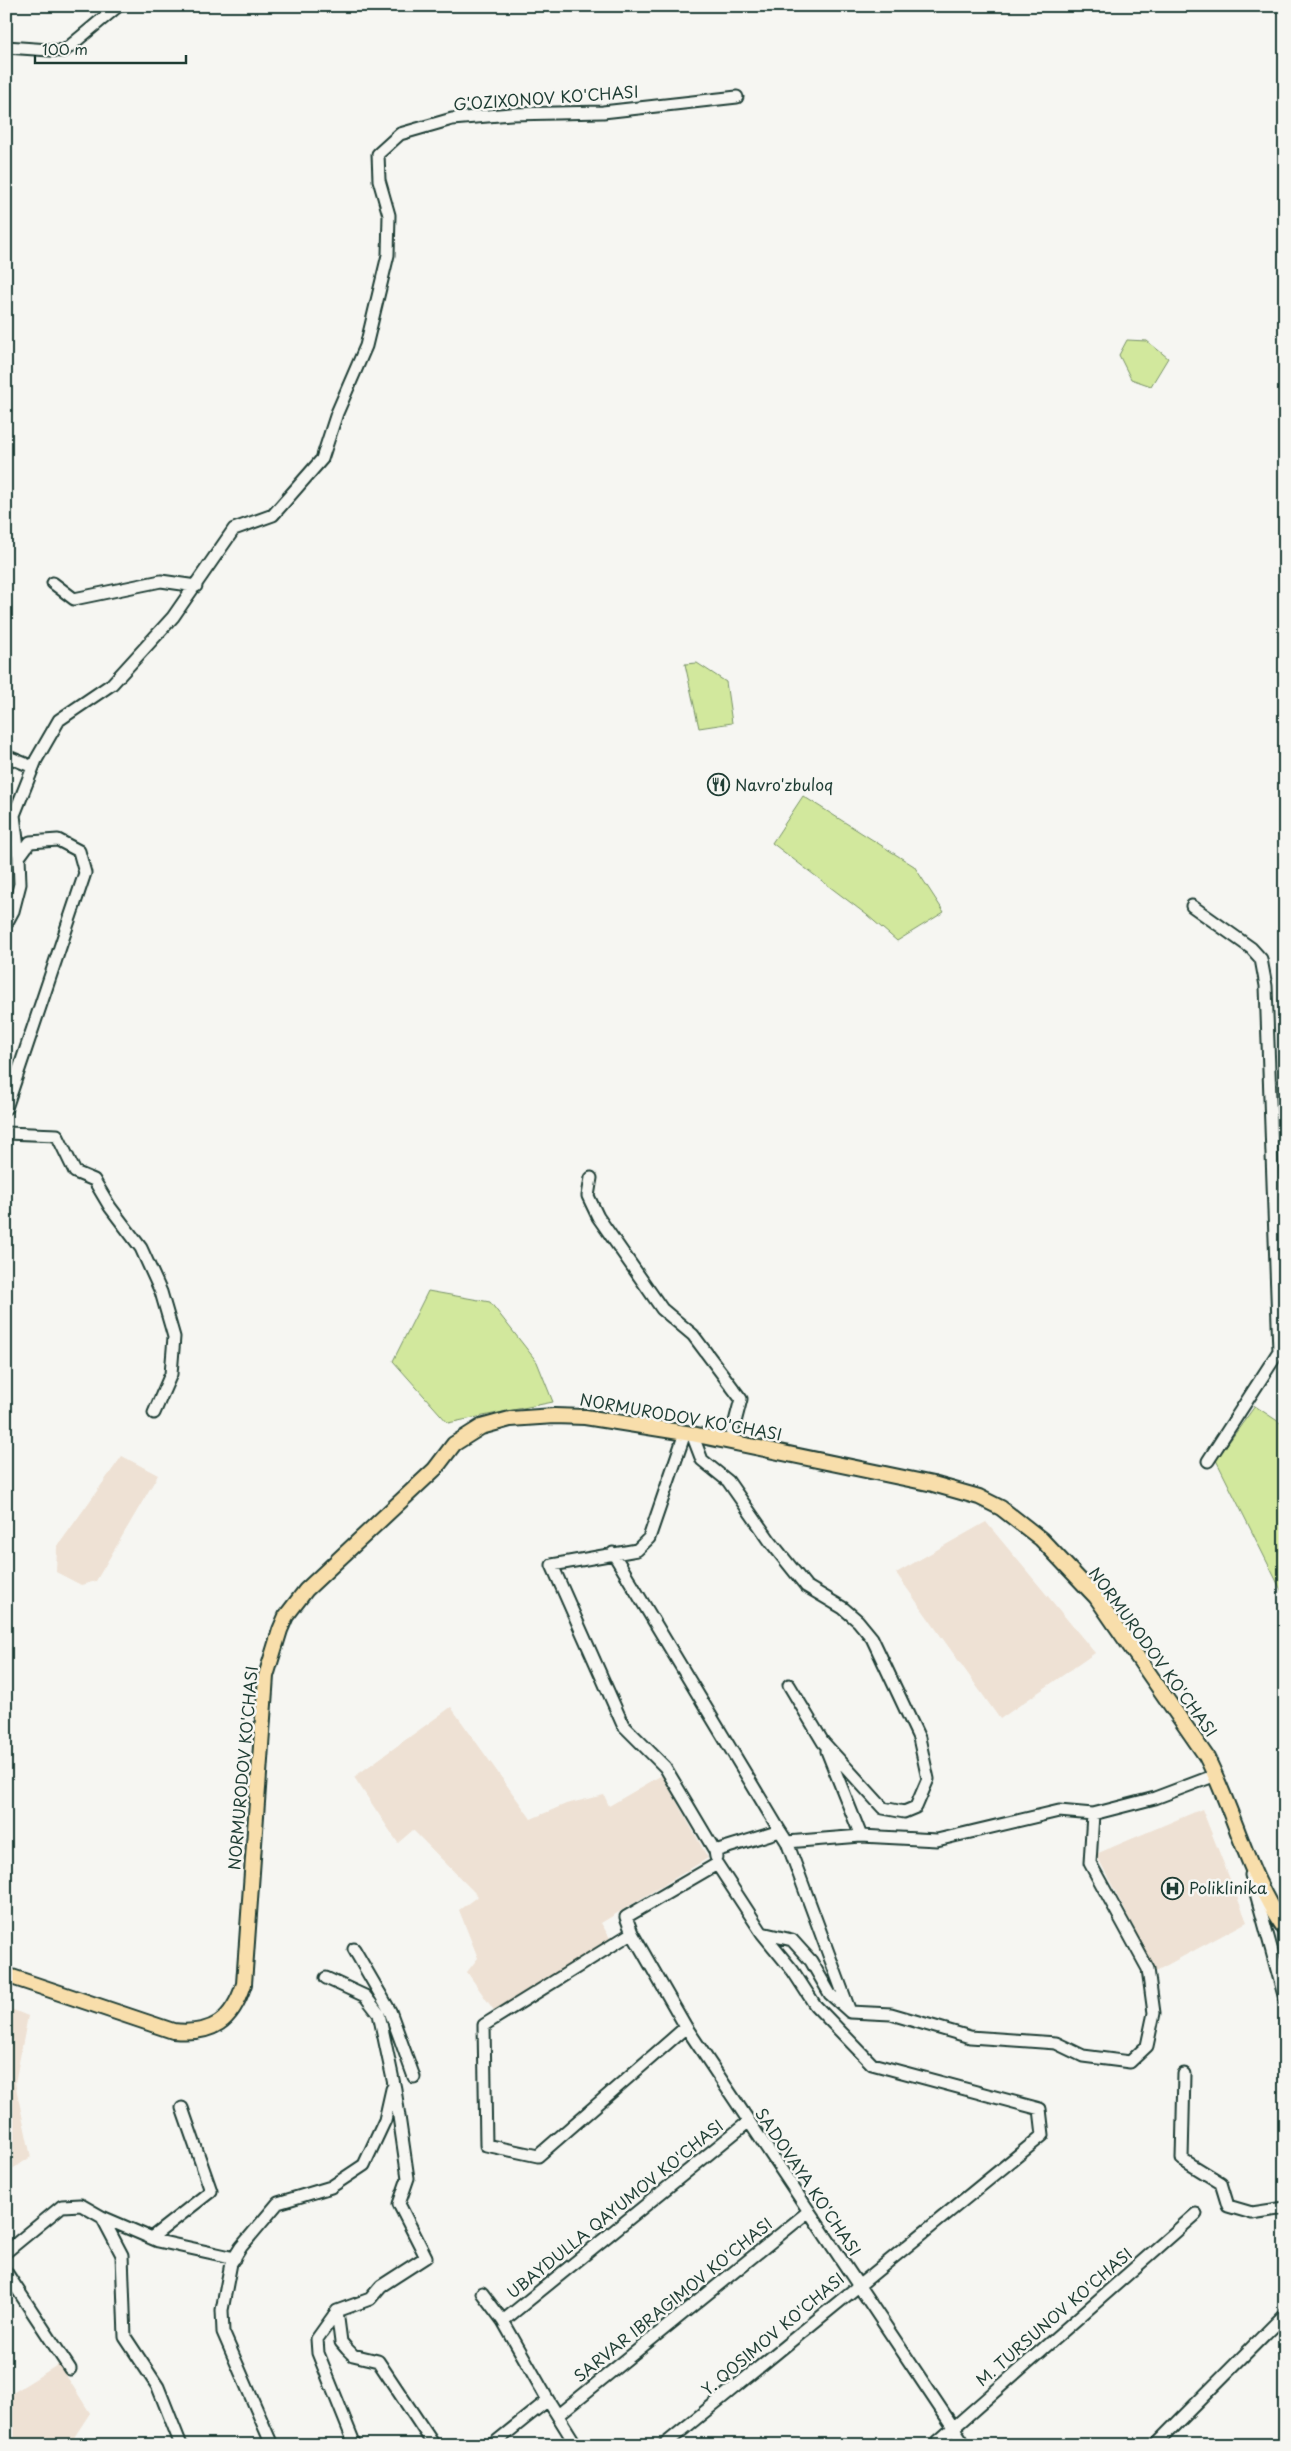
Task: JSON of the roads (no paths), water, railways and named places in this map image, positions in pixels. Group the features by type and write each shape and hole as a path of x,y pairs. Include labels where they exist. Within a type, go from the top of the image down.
{"main road":[{"name":"NORMURODOV KO'CHASI","path":"6,1975 173,2031 185,2032 205,2029 226,2019 240,1996 246,1972 266,1676 274,1645 286,1616 327,1568 435,1469 454,1444 481,1427 510,1419 569,1416 602,1418 689,1433 956,1489 979,1497 1020,1522 1061,1558 1096,1597 1206,1756 1216,1775 1246,1857 1264,1896 1285,1930"}],"street":[{"path":"6,47 64,51 118,6"},
{"name":"G'OZIXONOV KO'CHASI","path":"6,924 13,911 20,884 14,815 33,767 59,720 112,684 173,618 234,529 273,515 322,459 337,413 366,346 388,256 389,215 379,180 378,154 400,134 452,119 512,114 603,112 737,97"},
{"path":"53,583 74,599 161,581 196,586"},
{"path":"6,756 33,767"},
{"path":"6,1108 85,872 79,851 58,840 30,842 19,857"},
{"path":"1192,906 1250,948 1262,959 1266,986 1283,1351 1208,1461"},
{"path":"6,1133 57,1136 75,1172 94,1180 110,1207 141,1248 161,1292 174,1337 171,1374 154,1412"},
{"path":"591,1178 588,1196 598,1217 662,1308 693,1335 741,1399 730,1441"},
{"path":"689,1433 649,1538 637,1550 552,1565 623,1725 665,1767 715,1851 717,1864 762,1934 792,1940 811,1961 830,1994 850,2012 891,2014 970,2037 1056,2043 1083,2056 1130,2062 1147,2046 1154,2013 1148,1969 1090,1863 1093,1814"},
{"path":"689,1433 702,1460 728,1481 770,1542 806,1586 843,1608 858,1621 872,1638 920,1738 928,1779 916,1807 904,1812 883,1808 823,1742"},
{"path":"613,1553 788,1842 850,2012"},
{"path":"789,1685 823,1742 861,1836"},
{"path":"788,1842 861,1836 937,1840 1059,1811 1093,1814 1155,1798 1216,1775"},
{"path":"715,1851 780,1831"},
{"path":"1246,1857 1285,1999"},
{"path":"686,2028 538,2156 486,2145 484,2025 632,1933 626,1917 717,1864"},
{"name":"SADOVAYA KO'CHASI","path":"632,1933 686,2028 965,2445"},
{"name":"Y. QOSIMOV KO'CHASI","path":"664,2445 1042,2135 1040,2109 872,2064 815,2004 792,1971 762,1934"},
{"path":"354,1949 390,2011 414,2077"},
{"path":"326,1978 366,1996 379,2014 394,2083 408,2178 399,2204 426,2257 381,2286 370,2300 337,2311 317,2339 316,2344 355,2445"},
{"path":"1184,2074 1182,2159 1221,2183 1228,2206 1252,2213 1285,2208"},
{"path":"272,2445 223,2332 222,2310 232,2263 241,2247 278,2203 331,2187 364,2165 385,2120 394,2083"},
{"path":"151,2238 211,2191 182,2108"},
{"name":"UBAYDULLA QAYUMOV KO'CHASI","path":"503,2321 748,2122"},
{"path":"6,2252 62,2206 81,2206 151,2238 235,2258"},
{"name":"SARVAR IBRAGIMOV KO'CHASI","path":"558,2415 809,2211"},
{"name":"M. TURSUNOV KO'CHASI","path":"934,2445 1196,2214"},
{"path":"102,2217 122,2255 126,2337 158,2387 181,2445"},
{"path":"6,2272 70,2369"},
{"path":"482,2293 503,2321 576,2445"},
{"path":"337,2311 341,2342 353,2354 378,2361 434,2445"},
{"path":"1155,2445 1285,2314"},
{"path":"492,2445 548,2400"}],"place":[{"name":"Navro'zbuloq","path":"719,785"},
{"name":"Poliklinika","path":"1173,1888"}]}
